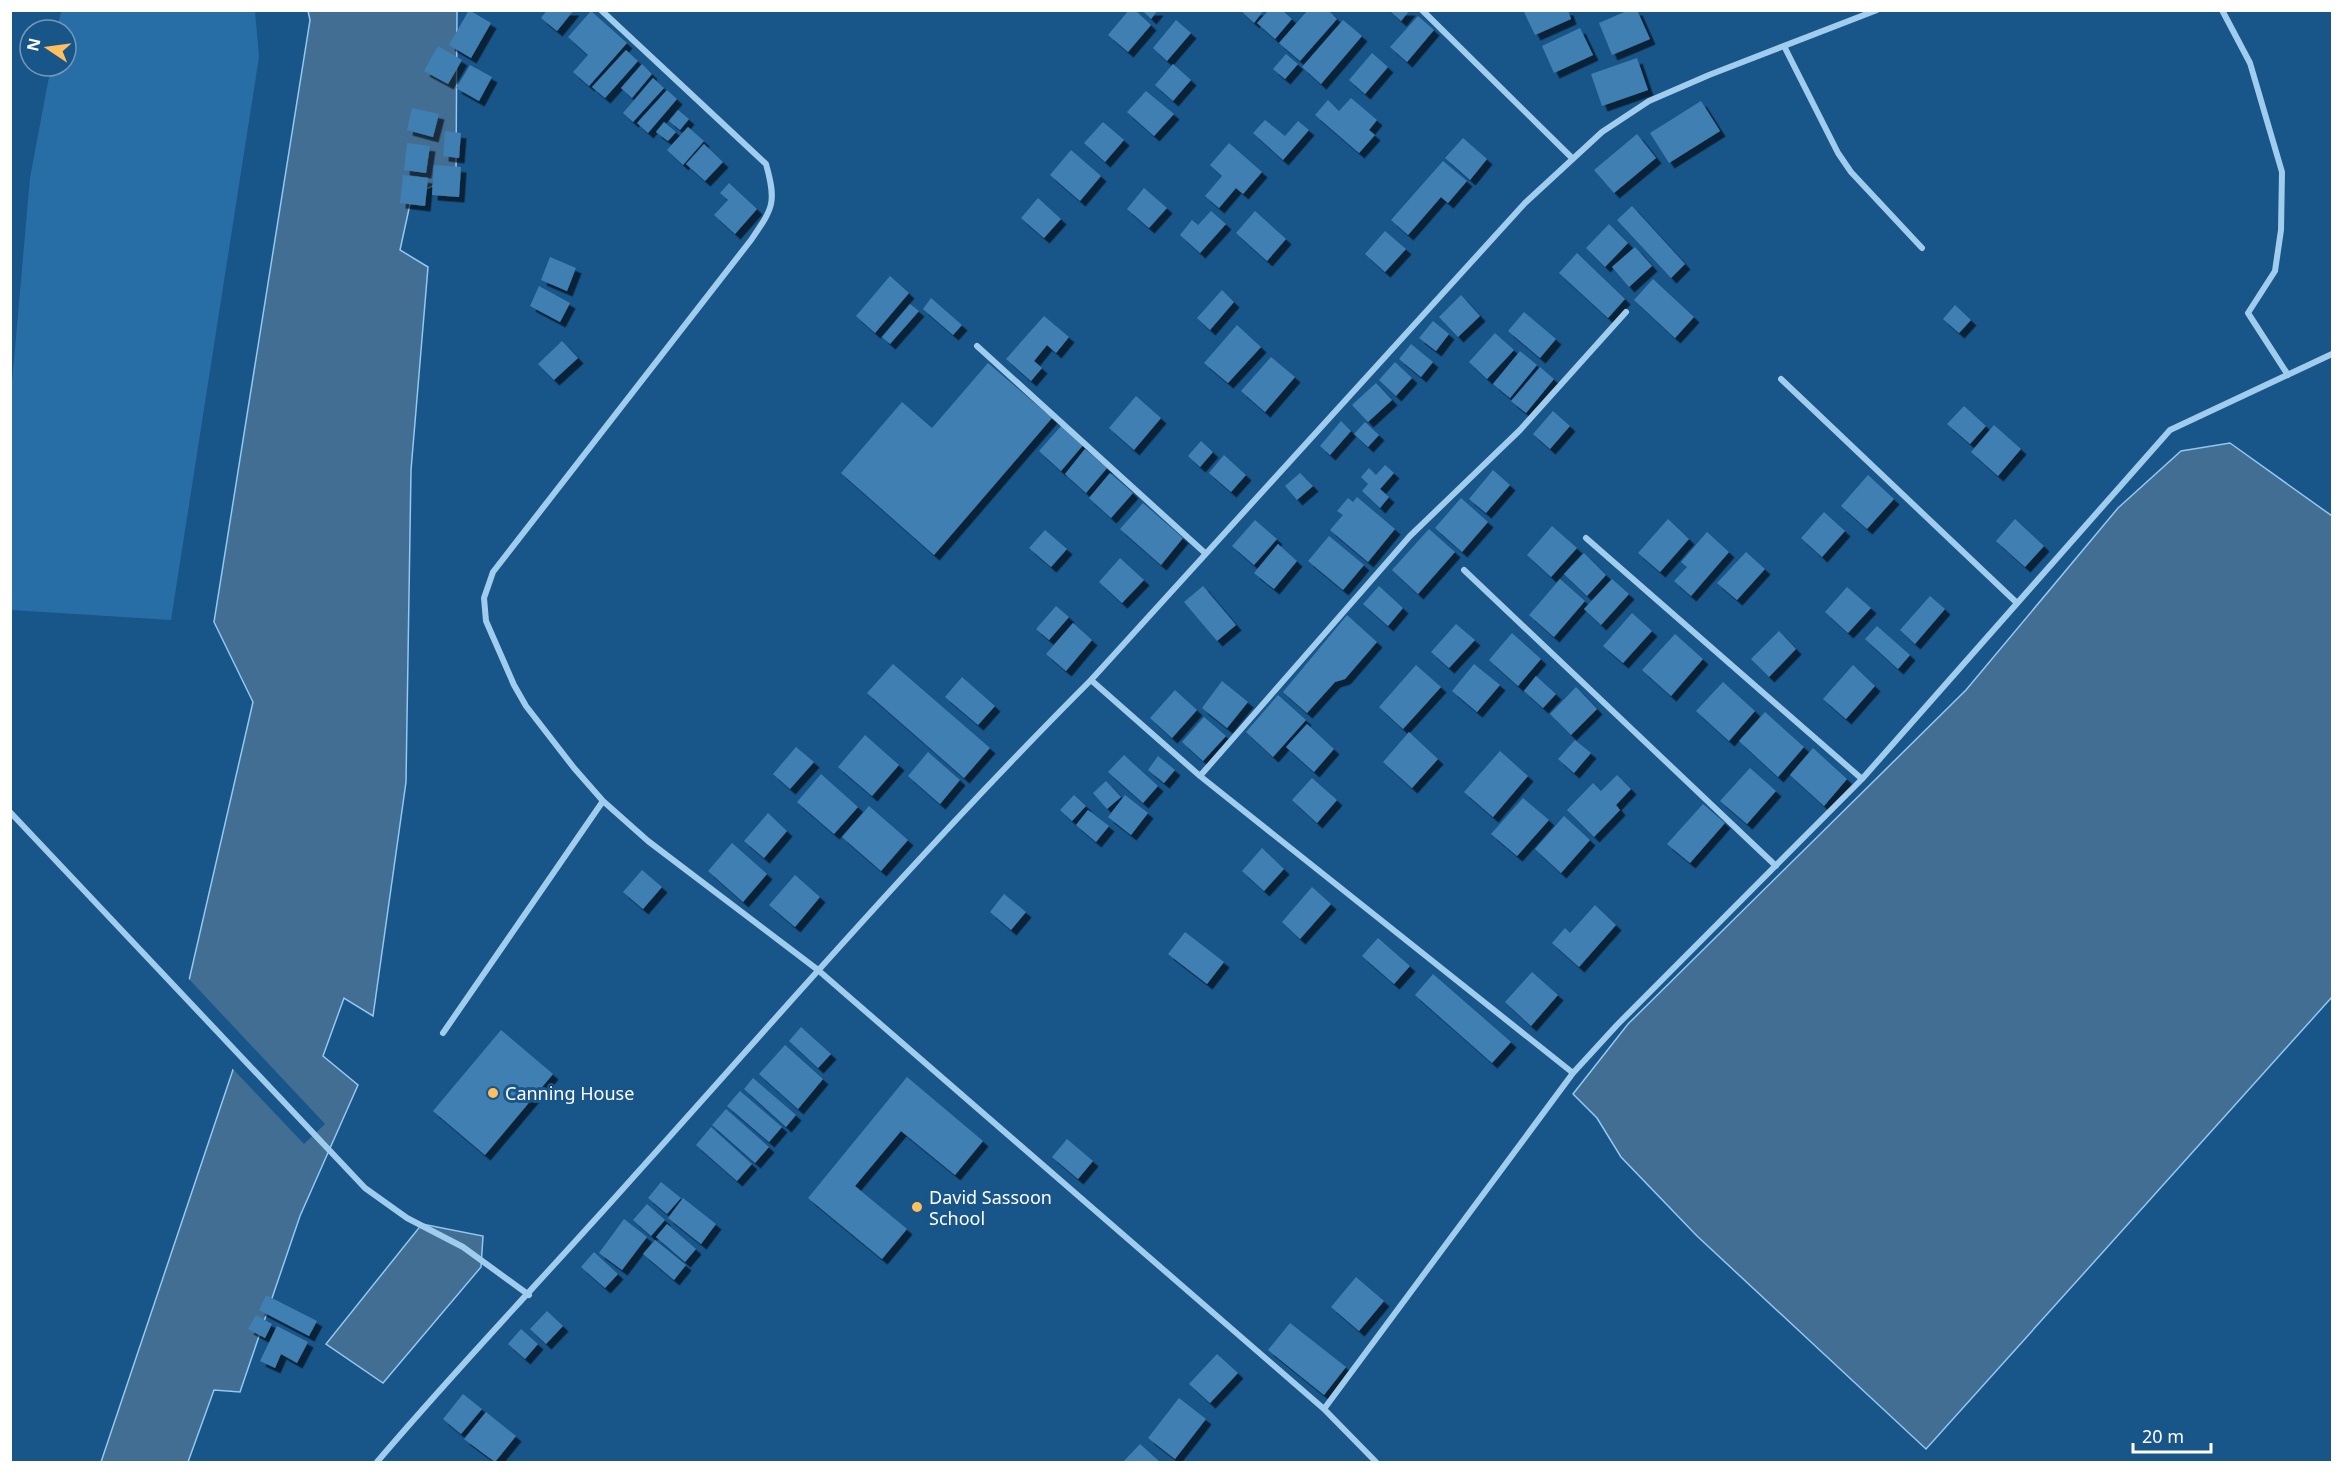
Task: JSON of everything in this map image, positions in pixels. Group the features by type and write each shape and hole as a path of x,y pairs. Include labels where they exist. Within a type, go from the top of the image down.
{"street":[{"path":"601,10 766,164 773,189 770,212 494,572 484,598 486,621 514,685 573,768 603,801 648,841 818,970 1324,1409 1376,1462"},
{"path":"1422,10 1571,158"},
{"path":"377,1462 818,970 1035,736 1091,680 1525,203 1571,158 1602,132 1649,101 1877,10"},
{"path":"2222,10 2250,63 2282,172 2281,230 2275,271 2248,313 2288,375"},
{"path":"1784,46 1838,153 1851,172 1922,248"},
{"path":"1200,776 1410,537 1520,430 1626,312"},
{"path":"977,346 1205,553"},
{"path":"1324,1409 1573,1072 1862,779 2170,430 2332,354"},
{"path":"1781,379 2017,603"},
{"path":"1586,538 1862,779"},
{"path":"1464,570 1776,866"},
{"path":"1091,680 1200,776 1573,1072"},
{"path":"443,1033 603,801"},
{"path":"10,812 365,1188 407,1218 463,1247 529,1295"}],"shaded area":[{"path":"61,11 255,11 259,57 171,620 11,610 11,394 30,178 49,78 78,78 78,18 60,18"},
{"path":"308,11 457,11 456,176 412,195 400,250 428,267 411,470 406,782 373,1016 344,998 323,1056 358,1085 300,1216 240,1392 214,1390 188,1462 101,1462 243,1040 187,989 253,702 214,622 310,20"},
{"path":"2230,443 2332,516 2332,997 1926,1449 1697,1236 1621,1157 1597,1118 1573,1094 1628,1024 1966,690 2118,508 2181,451"},
{"path":"422,1224 483,1236 481,1267 383,1383 326,1344"}],"pier":[{"path":"187,977 325,1124 304,1144 231,1067 240,1041 185,991"}],"building":[{"path":"469,10 491,23 471,58 449,45"},
{"path":"547,10 574,10 557,31 541,18"},
{"path":"1129,10 1135,10 1151,25 1128,52 1108,35"},
{"path":"1142,10 1158,10 1151,19"},
{"path":"1240,10 1264,10 1254,23"},
{"path":"1269,10 1282,10 1292,19 1275,39 1257,23"},
{"path":"1308,10 1328,10 1337,19 1300,61 1279,43"},
{"path":"1389,10 1410,10 1401,21"},
{"path":"1523,10 1568,10 1571,19 1535,35"},
{"path":"1629,10 1637,10 1650,39 1612,55 1599,23"},
{"path":"591,11 627,43 589,86 573,72 588,55 568,37"},
{"path":"1418,16 1434,30 1407,62 1390,47"},
{"path":"1176,20 1191,33 1167,61 1153,48"},
{"path":"1343,20 1362,36 1321,84 1302,67"},
{"path":"1580,28 1593,55 1554,73 1542,46"},
{"path":"438,46 462,60 448,84 424,71"},
{"path":"626,50 638,61 605,98 592,87"},
{"path":"1372,53 1388,67 1365,94 1349,80"},
{"path":"1286,54 1298,64 1285,79 1273,69"},
{"path":"1637,58 1648,90 1602,106 1591,74"},
{"path":"642,64 652,74 632,98 621,88"},
{"path":"1173,64 1191,80 1173,101 1155,85"},
{"path":"470,65 492,77 479,101 456,88"},
{"path":"653,78 664,88 633,122 623,113"},
{"path":"667,90 677,99 648,133 637,123"},
{"path":"1146,91 1174,114 1154,136 1127,112"},
{"path":"1351,98 1377,120 1369,130 1375,135 1359,153 1315,115 1328,100 1339,111"},
{"path":"1701,101 1720,131 1669,163 1650,133"},
{"path":"412,108 439,114 433,137 407,130"},
{"path":"678,110 689,119 680,130 669,121"},
{"path":"1265,120 1285,136 1298,121 1309,130 1283,160 1253,133"},
{"path":"664,122 676,132 668,141 656,132"},
{"path":"1103,122 1124,140 1105,162 1084,143"},
{"path":"688,127 704,141 683,165 667,150"},
{"path":"445,131 461,133 459,158 443,156"},
{"path":"1637,134 1656,158 1614,193 1594,170"},
{"path":"1463,138 1487,159 1470,180 1445,158"},
{"path":"407,143 430,146 426,173 404,170"},
{"path":"1229,143 1262,172 1243,194 1236,188 1219,208 1205,196 1222,176 1210,165"},
{"path":"704,144 723,162 705,181 686,164"},
{"path":"1071,150 1101,176 1080,201 1050,175"},
{"path":"1443,161 1467,181 1448,203 1441,197 1408,235 1391,220"},
{"path":"434,165 461,167 459,197 432,195"},
{"path":"403,175 428,178 425,206 400,203"},
{"path":"729,183 757,209 735,234 714,215 728,200 720,193"},
{"path":"1144,188 1167,208 1149,228 1127,209"},
{"path":"1038,198 1061,219 1044,238 1021,218"},
{"path":"1632,206 1685,264 1671,278 1617,220"},
{"path":"1211,211 1226,224 1200,253 1180,235 1192,220 1198,225"},
{"path":"1255,211 1286,239 1267,261 1236,233"},
{"path":"1609,224 1628,243 1605,267 1586,248"},
{"path":"1385,231 1406,249 1385,272 1365,254"},
{"path":"1635,247 1652,266 1629,287 1612,267"},
{"path":"1577,253 1625,299 1608,318 1559,273"},
{"path":"550,257 576,268 567,291 541,280"},
{"path":"890,276 909,293 875,333 856,316"},
{"path":"1653,279 1694,317 1675,338 1634,300"},
{"path":"539,286 570,303 560,322 530,306"},
{"path":"1222,290 1234,302 1210,330 1197,318"},
{"path":"1461,295 1480,316 1458,337 1439,317"},
{"path":"931,298 962,325 953,335 923,309"},
{"path":"910,304 919,311 890,344 882,337"},
{"path":"1955,305 1971,320 1959,333 1943,319"},
{"path":"1524,312 1556,339 1540,358 1508,331"},
{"path":"1044,316 1069,337 1056,353 1047,345 1034,361 1042,368 1031,381 1006,359"},
{"path":"1433,321 1449,334 1436,351 1419,338"},
{"path":"1237,325 1261,347 1228,383 1204,363"},
{"path":"1495,333 1514,350 1487,379 1469,362"},
{"path":"562,341 578,358 554,380 538,364"},
{"path":"1411,344 1433,362 1421,377 1399,359"},
{"path":"1520,351 1537,365 1510,398 1493,384"},
{"path":"1271,357 1295,377 1265,412 1241,391"},
{"path":"1395,362 1412,378 1396,396 1379,380"},
{"path":"988,363 1052,418 934,555 841,473 902,402 932,428"},
{"path":"1540,367 1554,379 1526,413 1511,401"},
{"path":"1376,383 1392,400 1368,422 1352,405"},
{"path":"1136,396 1161,418 1134,450 1109,428"},
{"path":"1964,406 1986,426 1970,444 1947,424"},
{"path":"1553,411 1570,426 1550,449 1533,434"},
{"path":"1341,421 1351,431 1330,455 1320,446"},
{"path":"1365,422 1379,435 1368,447 1354,434"},
{"path":"1062,425 1084,444 1061,471 1039,451"},
{"path":"1994,425 2021,449 1998,476 1971,452"},
{"path":"1201,441 1213,452 1200,467 1188,456"},
{"path":"1085,449 1107,468 1086,493 1065,474"},
{"path":"1224,455 1246,475 1231,492 1209,473"},
{"path":"1385,465 1394,473 1380,489 1389,497 1380,508 1362,491 1368,484 1361,477 1369,468 1376,475"},
{"path":"1493,470 1510,485 1486,513 1469,499"},
{"path":"1110,473 1133,493 1111,518 1089,498"},
{"path":"1300,473 1313,486 1297,500 1285,486"},
{"path":"1868,475 1894,499 1867,529 1841,506"},
{"path":"1357,497 1395,529 1368,562 1330,530 1343,515 1337,511 1348,498 1353,502"},
{"path":"1461,498 1488,522 1462,552 1435,528"},
{"path":"1143,503 1183,538 1161,565 1120,529"},
{"path":"1824,512 1845,531 1822,557 1801,538"},
{"path":"1668,519 1689,539 1660,572 1638,553"},
{"path":"2015,519 2044,546 2025,567 1996,541"},
{"path":"1255,520 1277,539 1254,565 1232,546"},
{"path":"1552,526 1577,548 1551,577 1527,555"},
{"path":"1429,529 1455,552 1418,594 1392,570"},
{"path":"1045,530 1067,549 1051,567 1029,548"},
{"path":"1707,532 1729,552 1691,596 1674,581 1687,567 1681,562"},
{"path":"1329,536 1364,565 1343,590 1308,561"},
{"path":"1278,544 1297,561 1274,589 1254,573"},
{"path":"1746,552 1765,569 1737,600 1717,583"},
{"path":"1584,553 1606,575 1587,596 1564,574"},
{"path":"1120,558 1144,580 1122,603 1099,582"},
{"path":"1560,579 1585,601 1554,637 1529,615"},
{"path":"1612,579 1629,594 1601,625 1584,609"},
{"path":"1203,586 1236,625 1217,641 1184,602"},
{"path":"1379,586 1403,608 1388,626 1363,604"},
{"path":"1847,587 1871,608 1848,633 1825,612"},
{"path":"1930,596 1945,609 1915,644 1900,630"},
{"path":"1056,606 1069,617 1049,640 1036,629"},
{"path":"1632,613 1652,631 1623,663 1603,646"},
{"path":"1347,615 1377,642 1345,679 1335,682 1307,713 1283,692"},
{"path":"1073,623 1092,640 1066,671 1046,654"},
{"path":"1456,624 1475,640 1449,668 1431,652"},
{"path":"1877,626 1910,655 1898,669 1865,639"},
{"path":"1779,631 1796,649 1769,677 1751,659"},
{"path":"1512,633 1541,659 1518,686 1489,660"},
{"path":"1675,634 1703,659 1671,696 1642,670"},
{"path":"893,664 990,748 964,778 867,693"},
{"path":"1474,664 1500,685 1477,712 1452,691"},
{"path":"1416,665 1441,687 1403,729 1379,707"},
{"path":"1853,665 1875,686 1846,719 1823,699"},
{"path":"1536,676 1556,694 1543,708 1524,691"},
{"path":"962,677 995,706 978,725 945,697"},
{"path":"1222,681 1248,702 1227,728 1202,708"},
{"path":"1723,682 1755,711 1729,741 1696,711"},
{"path":"1576,687 1597,709 1571,735 1550,714"},
{"path":"1175,690 1197,710 1172,738 1150,718"},
{"path":"1278,695 1306,720 1273,757 1246,732"},
{"path":"1765,712 1804,747 1778,777 1739,741"},
{"path":"1204,717 1226,736 1203,761 1182,742"},
{"path":"1307,724 1334,749 1314,772 1286,747"},
{"path":"1409,732 1438,759 1412,788 1383,762"},
{"path":"865,735 899,765 872,796 838,767"},
{"path":"1575,740 1591,753 1574,773 1558,759"},
{"path":"796,747 814,762 790,789 773,774"},
{"path":"1813,748 1847,779 1824,806 1790,775"},
{"path":"1500,751 1528,776 1493,817 1464,792"},
{"path":"928,752 960,780 940,804 908,776"},
{"path":"1124,755 1158,786 1143,803 1108,772"},
{"path":"1158,756 1175,770 1164,783 1148,770"},
{"path":"1750,768 1776,791 1747,824 1720,801"},
{"path":"821,774 858,807 834,834 797,802"},
{"path":"1617,775 1631,789 1616,805 1620,810 1594,837 1567,810 1593,783 1601,791"},
{"path":"1312,778 1337,800 1317,823 1292,800"},
{"path":"1106,781 1121,797 1107,809 1093,793"},
{"path":"1074,795 1086,806 1072,821 1060,810"},
{"path":"1125,795 1148,813 1131,835 1108,817"},
{"path":"1523,798 1549,820 1517,856 1491,834"},
{"path":"1703,804 1725,823 1690,863 1667,844"},
{"path":"869,806 908,840 881,871 842,837"},
{"path":"1088,810 1109,826 1096,842 1076,825"},
{"path":"768,813 787,831 764,858 744,841"},
{"path":"1564,816 1590,840 1561,873 1535,849"},
{"path":"732,843 767,874 743,902 708,871"},
{"path":"1262,848 1284,869 1264,891 1242,871"},
{"path":"642,870 662,887 643,909 623,892"},
{"path":"795,875 820,897 795,927 769,905"},
{"path":"1312,887 1331,904 1300,939 1282,922"},
{"path":"1004,894 1026,912 1011,930 990,912"},
{"path":"1595,905 1616,925 1579,967 1552,943 1565,928 1570,933"},
{"path":"1185,932 1224,962 1207,984 1168,954"},
{"path":"1378,938 1410,966 1394,984 1362,956"},
{"path":"1532,972 1558,995 1531,1026 1505,1002"},
{"path":"1433,974 1511,1042 1492,1063 1415,995"},
{"path":"801,1027 831,1054 818,1068 789,1041"},
{"name":"Canning House","path":"501,1030 553,1074 485,1155 433,1111"},
{"path":"785,1045 823,1079 798,1109 759,1074"},
{"path":"907,1077 983,1141 955,1175 901,1131 855,1186 907,1229 882,1259 808,1198"},
{"path":"753,1078 796,1115 786,1127 744,1089"},
{"path":"740,1091 782,1127 769,1142 727,1106"},
{"path":"726,1109 769,1147 755,1163 712,1125"},
{"path":"711,1127 752,1164 737,1181 696,1145"},
{"path":"1067,1139 1093,1161 1078,1179 1052,1157"},
{"path":"661,1182 681,1198 667,1214 648,1198"},
{"path":"683,1198 716,1224 701,1244 668,1218"},
{"path":"647,1204 665,1220 651,1236 633,1220"},
{"path":"624,1219 647,1237 622,1270 599,1253"},
{"path":"667,1224 696,1249 685,1262 656,1237"},
{"path":"655,1240 686,1265 674,1280 643,1254"},
{"path":"594,1252 618,1274 605,1288 581,1267"},
{"path":"1356,1277 1384,1301 1359,1331 1331,1307"},
{"path":"266,1295 317,1321 309,1336 259,1310"},
{"path":"547,1311 563,1326 546,1344 530,1329"},
{"path":"256,1315 272,1324 265,1338 248,1329"},
{"path":"1290,1323 1346,1367 1324,1395 1268,1350"},
{"path":"277,1326 308,1342 297,1363 281,1354 275,1368 260,1361"},
{"path":"521,1329 538,1344 525,1359 508,1344"},
{"path":"1217,1354 1238,1373 1210,1403 1189,1384"},
{"path":"463,1394 482,1409 461,1434 443,1419"},
{"path":"1179,1398 1206,1419 1175,1459 1148,1438"},
{"path":"486,1412 516,1436 495,1462 464,1439"},
{"path":"1140,1444 1160,1462 1123,1462"}],"place":[{"name":"Canning House","path":"493,1093"},
{"name":"David Sassoon School","path":"917,1207"}]}
